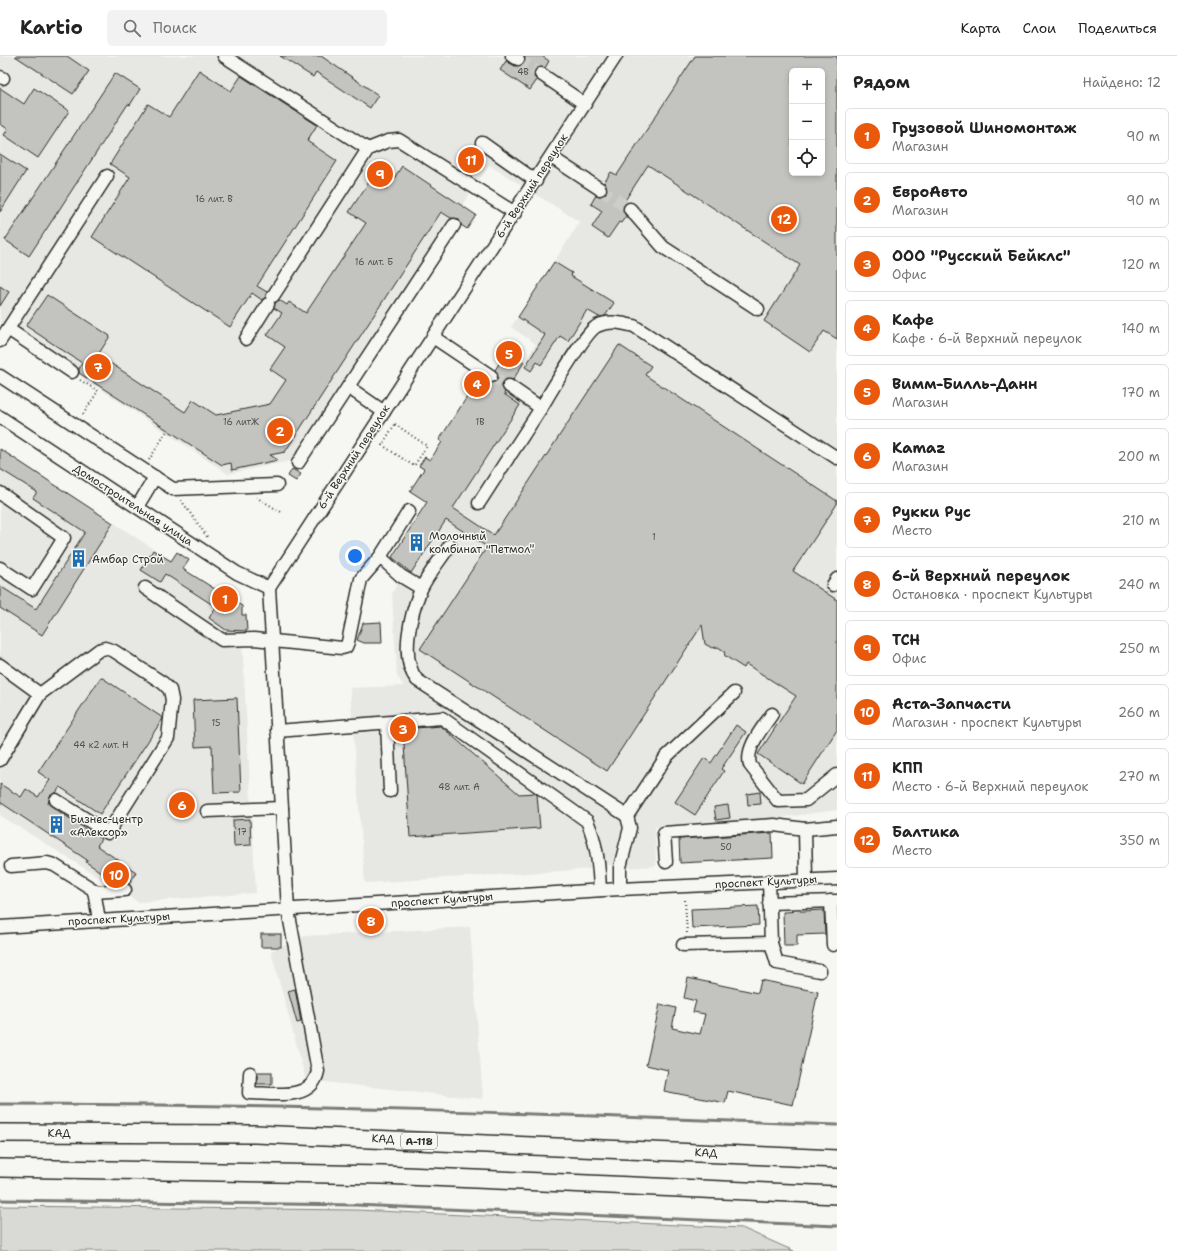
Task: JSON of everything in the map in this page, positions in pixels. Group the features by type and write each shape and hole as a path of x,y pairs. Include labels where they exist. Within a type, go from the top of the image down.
{"highway":[{"name":"КАД","path":"0,1133 255,1134 837,1159"},
{"path":"0,1168 383,1175 837,1195"}],"street":[{"path":"224,56 368,149"},
{"name":"6-й Верхний переулок","path":"269,588 536,181 616,56"},
{"path":"541,74 585,104"},
{"path":"246,339 368,149 399,140 515,213"},
{"path":"482,143 536,181"},
{"path":"551,157 600,189"},
{"path":"0,341 107,176"},
{"path":"630,209 663,247 758,308"},
{"path":"298,463 454,225"},
{"path":"479,504 591,331 605,323 634,326 837,458"},
{"path":"8,329 72,372"},
{"path":"433,337 491,376"},
{"path":"0,376 173,489 277,485"},
{"path":"509,386 541,408"},
{"path":"348,387 384,412"},
{"name":"Домостроительная улица","path":"0,418 237,573 269,588"},
{"path":"137,507 155,477"},
{"path":"0,493 64,538 32,589 0,568"},
{"path":"145,588 222,640 272,641 342,648 346,647 361,579 380,557 409,511"},
{"path":"450,545 422,588 411,622 408,663 412,673 417,680 627,816 630,828 620,867 620,889"},
{"path":"380,557 401,576 422,588"},
{"path":"250,1073 249,1093 299,1093 307,1090 316,1078 317,1063 288,910 269,588"},
{"path":"0,760 40,694 99,650 105,648 114,651 163,682 170,690 172,700 168,738 108,833 56,800"},
{"path":"0,665 40,694"},
{"path":"627,816 666,757 734,693"},
{"path":"772,714 750,750 748,758 750,765 778,801 806,800 837,775"},
{"path":"277,731 442,718 577,812 587,821 593,835 599,866 600,890"},
{"path":"387,723 390,791"},
{"path":"207,811 282,808"},
{"path":"666,862 664,833 774,825 804,829 837,826"},
{"path":"804,829 806,880"},
{"path":"11,866 51,864 93,889 99,920"},
{"name":"проспект Культуры","path":"0,927 600,890 837,879"},
{"path":"769,882 771,943 777,963 820,971"},
{"path":"94,892 125,890"},
{"path":"769,902 834,901 833,945"},
{"path":"685,945 771,943"}],"path":[{"path":"72,372 75,377 98,391 76,426"},
{"path":"396,424 428,446 414,466 382,445 396,424"},
{"path":"143,469 167,431"},
{"path":"239,486 281,512"},
{"path":"173,489 208,538"},
{"path":"685,900 685,945"}],"shaded area":[{"path":"0,56 837,56 837,810 747,822 655,827 656,866 624,868 636,828 630,828 622,829 612,865 592,866 592,869 365,883 350,688 404,686 397,676 392,594 404,570 390,561 422,510 433,506 410,491 424,470 419,466 425,457 430,460 442,442 439,440 478,380 486,384 507,351 524,362 536,344 511,327 580,222 489,165 290,461 228,474 0,322"},
{"path":"0,448 240,606 256,893 138,902 0,815"},
{"path":"470,927 483,1099 306,1080 271,951 305,936"},
{"path":"0,1206 356,1210 742,1228 794,1251 0,1251"}],"building":[{"path":"15,56 67,56 89,71 73,94"},
{"path":"280,56 321,56 378,95 370,108 316,72 313,77"},
{"path":"525,56 542,56 549,61 545,68 538,67 535,70 534,77 537,80 530,90 500,70 506,61 515,66 522,65 525,62"},
{"path":"695,56 837,56 837,339 824,331 810,352 764,321 800,265 648,165 624,202 626,203 623,210 626,216 621,223 619,222 608,238 592,227 602,211 591,204 596,195 600,196 606,193 607,189 604,183 611,172 617,175"},
{"path":"199,70 231,91 241,76 317,125 307,141 337,161 257,286 267,292 266,297 262,300 252,293 230,327 92,237 130,177 110,164 148,104 169,117"},
{"path":"115,73 140,89 130,105 128,104 29,256 5,240"},
{"path":"0,88 24,104 34,88 69,111 38,158 4,135 8,129 0,124"},
{"path":"472,151 479,156 471,168 463,163"},
{"path":"0,154 26,171 0,212"},
{"path":"402,166 476,215 467,229 461,225 458,219 451,218 441,212 285,452 270,455 278,460 232,470 231,463 222,465 79,373 82,363 26,326 47,295 110,336 98,355 185,412 193,400 216,415 270,404 286,380 270,369 285,347 267,335 282,313 274,308 275,303 279,300 287,305 289,302 306,313 366,223 349,212 371,179 387,189"},
{"path":"554,262 572,273 571,276 614,303 605,316 599,317 587,310 568,341 560,336 541,365 537,362 531,371 525,367 545,335 518,317"},
{"path":"0,286 9,292 0,306"},
{"path":"619,345 651,366 645,375 837,501 837,504 793,571 837,600 837,730 802,784 758,754 796,696 746,664 744,668 725,656 724,651 718,647 712,648 705,644 702,625 607,771 420,649 487,547 446,520 411,573 392,557 427,502 410,491 424,469 419,466 425,457 430,460 442,442 439,440 478,380 485,385 487,382 491,383 497,380 498,376 495,370 507,351 524,362 513,380 506,379 502,385 505,392 504,394 520,405 453,508 494,535"},
{"name":"Амбар Строй","path":"0,449 113,523 42,635 0,608 0,586 36,609 85,532 33,498 37,492 0,469"},
{"path":"292,469 301,474 296,481 288,476"},
{"path":"153,550 171,561 177,552 189,560 183,569 242,606 242,615 246,615 247,631 226,630 209,618 216,607 165,574 160,582 141,570"},
{"path":"381,622 382,643 364,643 357,640 363,623"},
{"path":"101,677 163,718 100,814 60,787 56,793 50,796 48,804 101,839 97,846 136,872 129,884 117,883 86,862 87,860 0,802 0,784 21,797 26,789 38,797 50,780 38,772"},
{"path":"237,698 241,792 214,793 212,746 195,747 193,700"},
{"path":"736,725 746,732 721,769 724,771 695,815 675,802 704,758 711,763"},
{"path":"441,726 519,794 535,793 537,795 540,828 410,837 403,729"},
{"path":"760,792 761,804 748,805 747,794"},
{"path":"728,805 730,818 716,820 714,807"},
{"path":"250,819 251,845 234,846 233,820"},
{"path":"772,833 773,858 680,863 679,839"},
{"path":"758,906 759,925 692,928 691,909"},
{"path":"824,910 825,934 797,935 797,946 784,946 783,912"},
{"path":"261,934 281,934 281,947 261,947"},
{"path":"688,978 758,993 761,980 818,992 793,1105 728,1091 725,1103 664,1091 668,1070 646,1065 660,1004 676,1008 672,1028 700,1034 705,1014 693,1012 696,1001 684,998"},
{"path":"295,989 301,1022 297,1023 288,991"},
{"path":"257,1072 272,1072 272,1084 257,1084"}],"waterway":[{"path":"0,1104 105,1104 314,1108 837,1125"},
{"path":"0,1200 355,1205 837,1226"}],"tunnel":[{"path":"518,59 541,74"},
{"path":"600,189 630,209"},
{"path":"491,376 509,386"}],"place":[{"name":"КПП","path":"471,160"},
{"name":"ТСН","path":"380,174"},
{"name":"Балтика","path":"784,219"},
{"name":"Вимм-Билль-Данн","path":"509,354"},
{"name":"Рукки Рус","path":"98,367"},
{"name":"Кафе","path":"477,384"},
{"name":"ЕвроАвто","path":"280,431"},
{"name":"Молочный комбинат \"Петмол\"","path":"416,542"},
{"name":"Амбар Строй","path":"79,559"},
{"name":"Грузовой Шиномонтаж","path":"225,599"},
{"name":"ООО \"Русский Бейклс\"","path":"403,729"},
{"name":"Kamaz","path":"182,805"},
{"name":"Бизнес-центр «Алексор»","path":"57,825"},
{"name":"Аста-Запчасти","path":"116,875"},
{"name":"6-й Верхний переулок","path":"371,921"}]}
